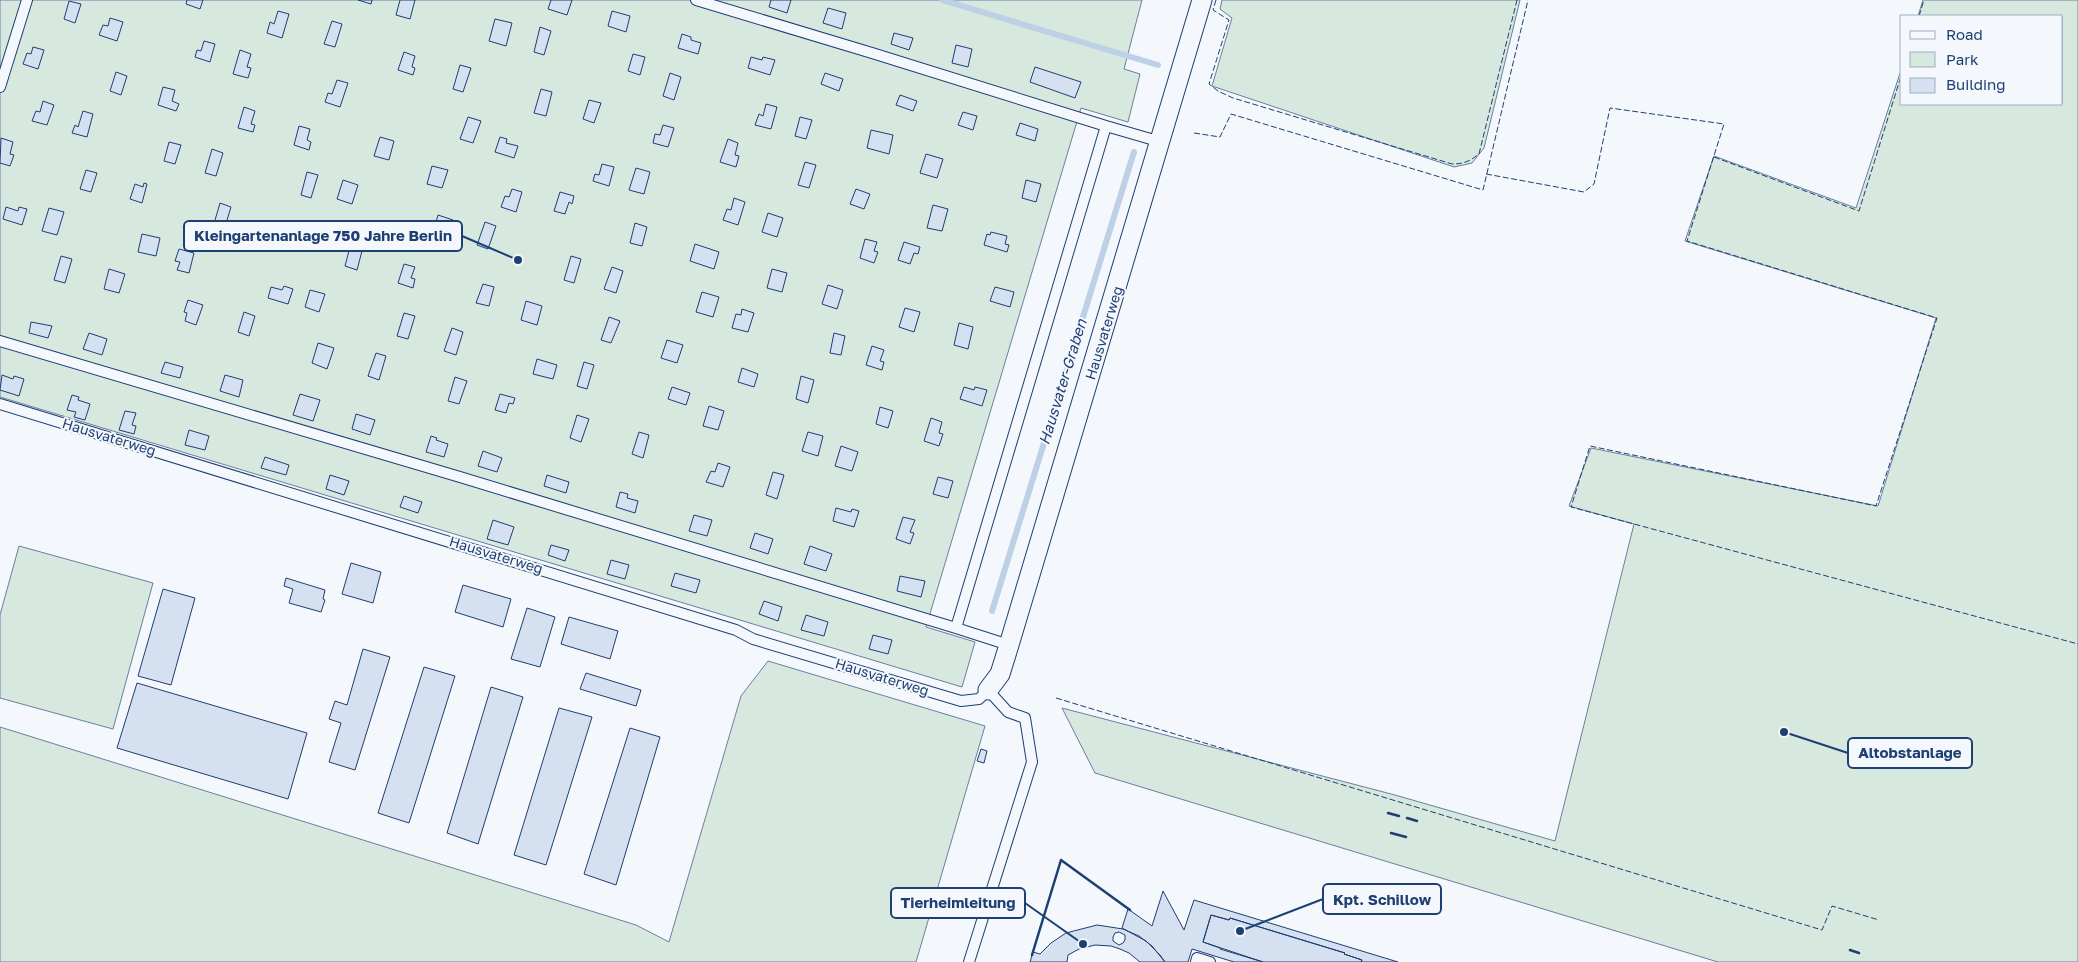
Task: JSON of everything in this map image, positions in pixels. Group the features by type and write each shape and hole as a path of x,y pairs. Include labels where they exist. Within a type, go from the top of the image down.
{"street":[{"name":"Hausvaterweg","path":"988,690 1000,674 1009,645 1202,0"}],"lane":[{"path":"0,87 27,0"},
{"path":"696,0 872,52 1161,142"},
{"path":"956,628 1106,126"},
{"path":"0,341 460,477 1009,645"},
{"name":"Hausvaterweg","path":"0,404 736,630 753,639 961,701 978,699 988,690"},
{"path":"969,962 1032,762 1025,718 1008,712 988,690"},
{"path":"1196,962 1197,958 1210,962"}],"green space":[{"path":"0,0 1142,0 1124,69 1140,74 1128,122 1081,108 926,627 975,642 962,687 0,397"},
{"path":"1222,0 1520,0 1484,148 1472,163 1454,167 1212,86 1232,18 1220,9"},
{"path":"1923,0 2078,0 2078,962 1718,962 1095,773 1062,708 1395,795 1555,841 1634,524 1569,506 1591,448 1878,506 1936,318 1685,241 1714,156 1856,208 1900,73 1900,105 2063,105 2063,15 1918,15"},
{"path":"19,546 153,583 113,729 0,698 0,615"},
{"path":"768,661 985,726 916,962 0,962 0,727 636,925 669,942 741,696"}],"building":[{"path":"187,0 203,0 200,9 186,4"},
{"path":"358,0 372,0 371,4"},
{"path":"400,0 415,0 410,19 396,15"},
{"path":"551,0 572,0 567,15 548,9"},
{"path":"771,0 791,0 787,13 769,7"},
{"path":"69,1 81,4 75,23 64,19"},
{"path":"828,8 846,13 842,29 823,23"},
{"path":"278,11 289,14 282,38 267,33 270,22 274,24"},
{"path":"612,11 630,16 626,32 608,26"},
{"path":"110,18 123,22 117,41 99,35 103,25 108,26"},
{"path":"495,19 512,23 506,46 489,41"},
{"path":"332,21 342,24 335,47 324,44"},
{"path":"540,27 551,31 544,55 534,52"},
{"path":"894,33 913,38 909,50 891,44"},
{"path":"682,34 691,37 691,40 701,43 698,54 678,48"},
{"path":"204,41 215,44 210,62 195,57 197,50 201,51"},
{"path":"956,45 972,49 968,67 952,63"},
{"path":"33,47 44,50 38,69 23,64 27,53 31,54"},
{"path":"240,50 251,54 247,67 251,68 248,78 233,74"},
{"path":"404,52 415,56 412,67 415,68 413,75 398,70"},
{"path":"633,54 645,57 640,75 628,71"},
{"path":"751,57 762,60 763,57 775,60 770,75 748,68"},
{"path":"460,65 471,68 463,92 453,89"},
{"path":"1035,67 1081,82 1075,98 1030,82"},
{"path":"116,72 127,76 121,95 110,91"},
{"path":"670,73 681,77 674,100 663,96"},
{"path":"825,73 843,79 839,91 821,84"},
{"path":"337,80 348,83 340,107 325,102 328,93 332,94"},
{"path":"163,87 175,90 172,101 179,104 176,111 158,105"},
{"path":"541,89 552,92 546,116 534,113"},
{"path":"900,95 917,101 913,111 896,105"},
{"path":"589,100 601,103 594,123 583,119"},
{"path":"43,101 54,105 47,125 32,121 36,111 40,112"},
{"path":"766,104 777,107 771,129 755,125 759,114 763,116"},
{"path":"244,107 255,111 251,124 255,125 253,132 238,128"},
{"path":"83,111 93,114 87,137 72,133 75,125 78,127"},
{"path":"963,112 977,116 973,130 958,125"},
{"path":"468,117 481,121 473,143 460,139"},
{"path":"800,117 812,120 806,139 795,136"},
{"path":"1020,123 1038,129 1035,141 1016,135"},
{"path":"663,125 674,128 668,147 653,143 655,134 660,135"},
{"path":"299,126 310,129 307,140 311,142 309,150 294,145"},
{"path":"871,130 893,135 889,154 867,148"},
{"path":"380,137 394,141 389,160 374,156"},
{"path":"500,137 507,139 506,143 518,146 514,158 495,152"},
{"path":"1,138 13,142 10,154 14,155 10,166 0,163"},
{"path":"728,139 738,143 735,155 739,156 736,167 720,162"},
{"path":"169,142 181,145 175,164 164,161"},
{"path":"212,149 223,153 216,176 205,173"},
{"path":"926,154 943,159 937,178 920,173"},
{"path":"805,162 816,165 809,188 798,185"},
{"path":"602,164 614,167 609,186 593,181 595,174 599,175"},
{"path":"432,166 448,170 442,188 427,184"},
{"path":"636,168 650,172 644,194 629,190"},
{"path":"86,170 97,173 91,192 80,189"},
{"path":"307,172 318,175 311,198 301,195"},
{"path":"343,180 358,185 352,204 337,199"},
{"path":"1026,180 1041,184 1036,202 1022,198"},
{"path":"144,183 147,184 142,203 130,199 135,184 143,187"},
{"path":"512,189 522,192 516,212 501,207 505,196 509,197"},
{"path":"856,189 870,194 864,209 850,204"},
{"path":"560,192 574,196 572,204 569,202 565,214 554,211"},
{"path":"734,198 745,202 738,225 723,220 727,209 731,210"},
{"path":"220,203 231,207 224,230 213,227"},
{"path":"933,205 948,209 942,231 927,228"},
{"path":"6,207 18,211 19,207 27,209 22,225 3,219"},
{"path":"49,208 64,212 57,235 42,231"},
{"path":"768,213 783,218 777,237 762,232"},
{"path":"438,215 453,220 446,244 431,239"},
{"path":"485,222 496,226 488,249 477,245"},
{"path":"635,223 647,227 642,246 630,243"},
{"path":"991,232 1007,236 1005,244 1009,245 1007,252 984,245 987,234 990,235"},
{"path":"142,234 160,238 156,256 138,252"},
{"path":"865,239 877,242 874,251 878,252 874,263 860,258"},
{"path":"904,242 920,247 918,254 914,253 910,264 898,260"},
{"path":"695,244 719,252 714,269 690,261"},
{"path":"350,247 362,251 357,270 345,266"},
{"path":"179,249 194,253 189,273 177,270 180,262 175,261"},
{"path":"61,256 72,259 65,283 54,280"},
{"path":"571,256 581,259 574,283 564,280"},
{"path":"404,264 415,267 411,278 415,279 413,288 398,283"},
{"path":"612,267 623,271 616,293 604,289"},
{"path":"109,269 125,274 119,293 104,289"},
{"path":"772,269 787,273 782,292 767,288"},
{"path":"483,284 494,287 489,306 476,303"},
{"path":"828,285 843,290 837,309 822,304"},
{"path":"284,286 293,289 288,304 268,298 271,287 282,290"},
{"path":"995,287 1014,292 1010,307 990,301"},
{"path":"310,290 325,294 319,312 305,307"},
{"path":"702,292 719,297 713,317 696,312"},
{"path":"188,300 203,305 196,325 185,321 187,313 184,312"},
{"path":"526,301 542,306 537,325 521,320"},
{"path":"905,308 920,312 914,332 899,327"},
{"path":"742,309 754,313 748,332 732,328 736,314 741,315"},
{"path":"244,312 255,316 249,336 238,332"},
{"path":"404,313 415,316 408,339 397,336"},
{"path":"609,317 620,321 611,343 601,340"},
{"path":"31,322 52,326 48,338 29,333"},
{"path":"959,323 973,327 968,349 954,345"},
{"path":"452,328 463,332 456,355 444,351"},
{"path":"89,333 107,339 102,355 83,349"},
{"path":"834,333 845,336 841,355 830,353"},
{"path":"667,340 683,345 677,363 661,358"},
{"path":"318,343 334,348 327,369 312,363"},
{"path":"872,346 884,350 880,361 884,362 882,370 866,365"},
{"path":"376,353 386,356 379,380 368,376"},
{"path":"537,359 557,365 553,379 533,374"},
{"path":"165,362 183,367 180,378 161,373"},
{"path":"584,362 594,365 587,389 577,386"},
{"path":"742,368 758,374 754,387 738,382"},
{"path":"2,375 13,379 14,376 24,379 19,396 0,390"},
{"path":"225,375 243,380 239,397 220,391"},
{"path":"801,376 814,380 808,403 796,399"},
{"path":"455,377 467,381 459,404 448,401"},
{"path":"672,387 690,393 686,405 668,399"},
{"path":"964,387 974,390 975,387 987,390 982,406 960,399"},
{"path":"300,394 320,400 313,421 293,415"},
{"path":"500,394 515,398 513,404 509,403 506,413 495,410"},
{"path":"72,395 79,397 78,400 90,404 85,420 74,417 76,412 67,410"},
{"path":"709,406 724,411 718,430 703,426"},
{"path":"880,407 893,411 888,428 876,424"},
{"path":"125,411 136,413 132,425 136,426 134,434 119,430"},
{"path":"356,414 375,420 370,435 352,429"},
{"path":"577,415 589,419 581,442 570,438"},
{"path":"931,418 942,422 939,433 943,434 939,446 924,441"},
{"path":"189,430 209,436 205,450 185,445"},
{"path":"639,432 649,435 643,458 632,454"},
{"path":"808,432 823,436 818,456 802,451"},
{"path":"431,436 448,444 444,457 426,452"},
{"path":"841,446 858,452 852,471 835,466"},
{"path":"483,451 502,458 497,472 478,466"},
{"path":"265,457 289,465 286,475 261,468"},
{"path":"718,463 730,467 723,487 706,482 711,471 715,472"},
{"path":"773,472 784,475 777,499 766,495"},
{"path":"330,475 349,481 344,495 326,489"},
{"path":"547,475 569,482 566,493 544,486"},
{"path":"938,477 953,481 948,498 933,494"},
{"path":"620,492 628,494 627,498 638,501 635,513 616,507"},
{"path":"404,496 422,502 418,513 400,507"},
{"path":"836,508 851,512 852,509 859,511 854,527 833,521"},
{"path":"694,515 712,520 707,536 689,531"},
{"path":"903,517 915,520 910,532 914,533 910,544 896,539"},
{"path":"493,520 514,527 508,545 487,539"},
{"path":"755,533 773,539 768,554 750,548"},
{"path":"551,545 569,550 565,561 548,555"},
{"path":"810,546 832,554 826,571 804,564"},
{"path":"611,560 629,565 625,579 607,574"},
{"path":"351,563 381,572 373,603 342,594"},
{"path":"675,573 700,580 696,593 671,586"},
{"path":"900,576 925,581 921,597 897,591"},
{"path":"286,578 325,590 323,599 325,600 321,612 289,603 293,589 284,586"},
{"path":"463,585 511,599 503,627 455,612"},
{"path":"163,589 195,598 171,685 138,676"},
{"path":"764,601 782,607 778,621 759,614"},
{"path":"527,608 555,617 540,667 511,659"},
{"path":"806,615 828,622 824,636 801,630"},
{"path":"569,617 618,631 610,659 561,644"},
{"path":"873,635 892,640 888,654 869,649"},
{"path":"363,649 390,657 355,770 329,762 341,723 329,719 335,701 347,705"},
{"path":"424,667 455,676 409,823 378,813"},
{"path":"586,673 641,690 636,706 580,689"},
{"path":"137,683 307,733 288,799 117,748"},
{"path":"491,687 523,697 478,844 447,833"},
{"path":"559,708 592,717 546,865 514,855"},
{"path":"630,728 660,737 616,885 584,874"},
{"path":"981,749 987,751 984,763 977,761"},
{"path":"1163,891 1184,930 1194,900 1398,962 1361,962 1362,960 1345,953 1230,918 1229,920 1211,915 1203,942 1263,962 1234,962 1192,949 1188,962 1165,962 1146,941 1122,928 1128,909 1152,926"},
{"path":"1211,915 1229,920 1230,918 1345,953 1362,960 1361,962 1263,962 1203,942"},
{"path":"1097,925 1123,929 1139,936 1152,946 1165,962 1140,962 1129,953 1120,949 1111,946 1095,945 1079,949 1068,955 1067,962 1030,962 1033,952 1040,954 1051,943 1066,933","holes":["1119,932 1125,935 1123,943 1119,945 1113,941 1115,933"]}],"waterway":[{"path":"942,0 1158,65"},
{"name":"Hausvater-Graben","path":"992,611 1134,152"}],"fence":[{"path":"1216,0 1213,10 1229,20 1209,84 1218,91 1233,98 1452,164 1467,162 1479,154 1517,0"},
{"path":"1194,133 1220,137 1231,114 1483,190 1528,0"},
{"path":"1919,15 1924,0"},
{"path":"1714,157 1859,211 1900,79"},
{"path":"1486,174 1584,192 1594,184 1610,108 1724,124 1687,241 1937,318 1876,506 1590,446 1571,507 2078,644"},
{"path":"1056,698 1822,930 1832,906 1879,920"}],"wall":[{"path":"1388,813 1399,816"},
{"path":"1407,818 1417,821"},
{"path":"1391,833 1406,837"},
{"path":"1032,955 1061,860 1130,910"},
{"path":"1850,950 1859,953"}],"place":[{"name":"Kleingartenanlage 750 Jahre Berlin","path":"518,260"},
{"name":"Altobstanlage","path":"1784,732"},
{"name":"Kpt. Schillow","path":"1240,931"},
{"name":"Tierheimleitung","path":"1083,944"}]}
